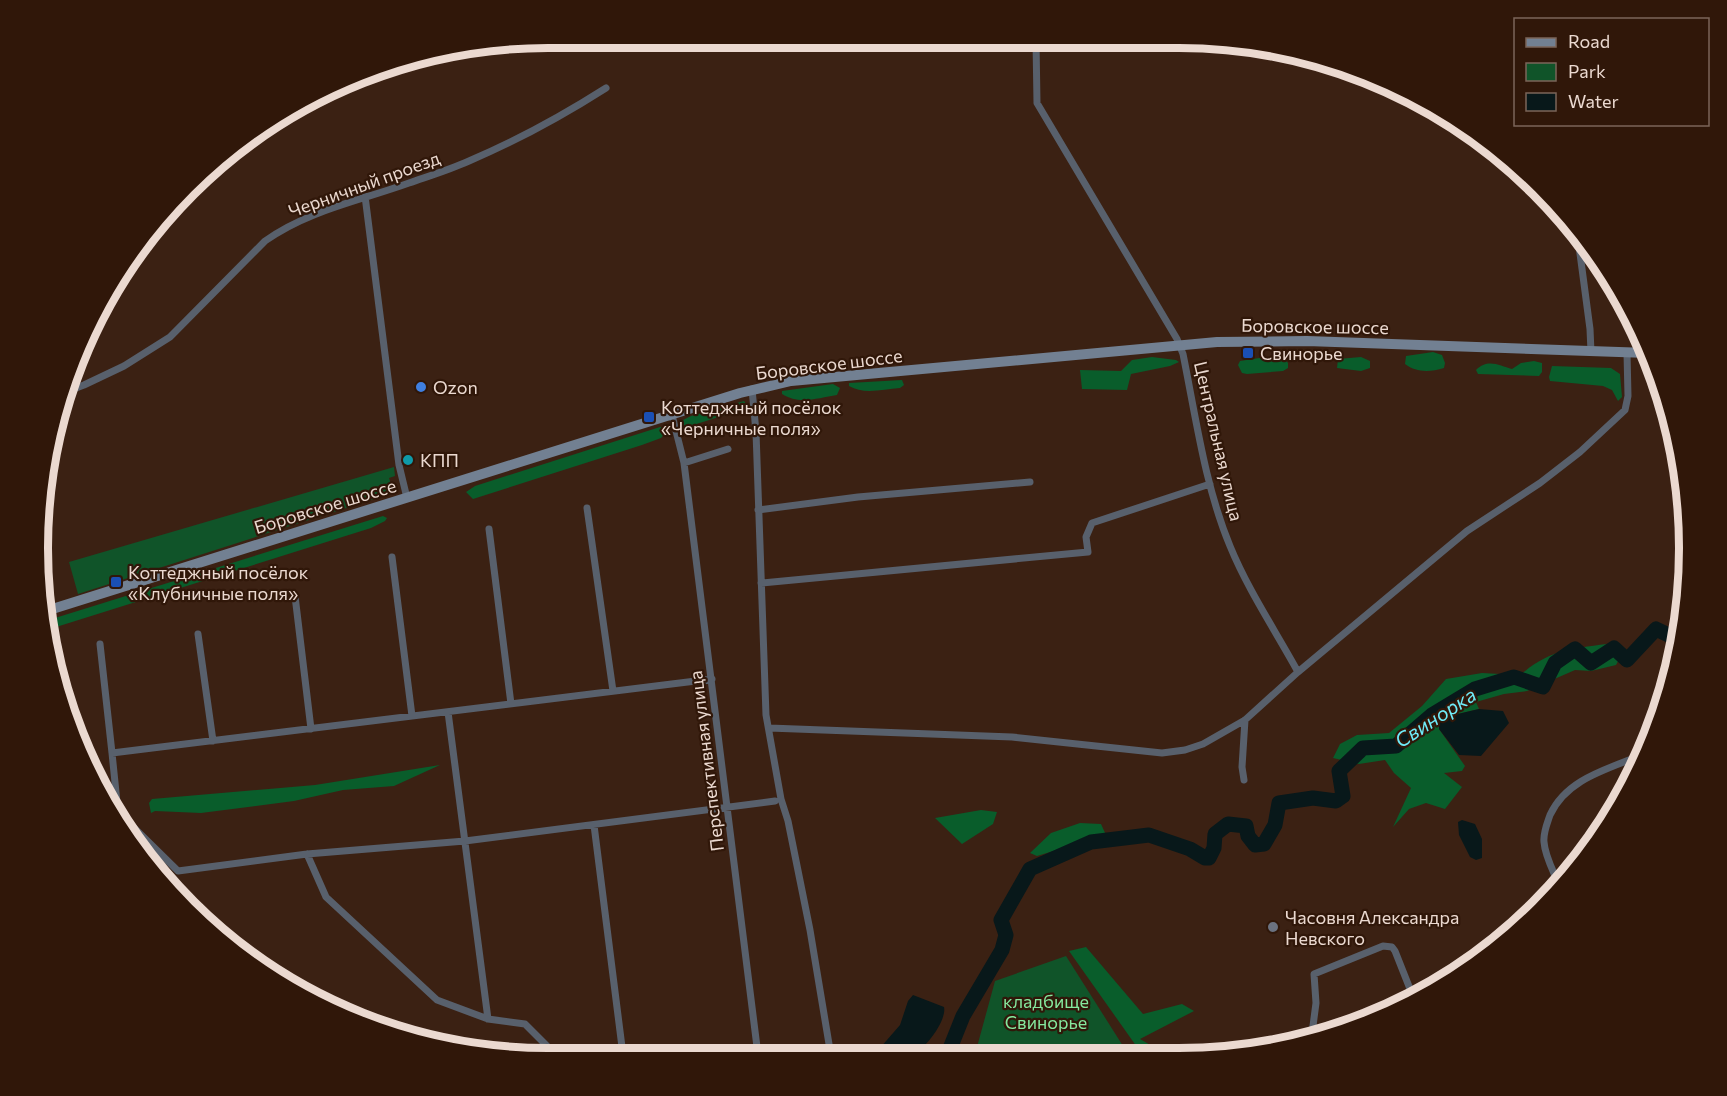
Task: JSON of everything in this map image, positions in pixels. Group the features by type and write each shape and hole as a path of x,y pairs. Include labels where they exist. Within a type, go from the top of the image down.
{"main road":[{"name":"Боровское шоссе","path":"52,609 752,389 801,380 1179,345 1307,341 1639,352"}],"street":[{"name":"Центральная улица","path":"1036,48 1037,103 1178,339 1210,484 1230,548 1298,672"},
{"name":"Черничный проезд","path":"74,389 124,366 170,337 265,241 277,233 309,216 365,196 388,191 468,161 566,113 606,88"},
{"path":"365,196 399,465 407,498"},
{"path":"1579,249 1591,352"},
{"path":"769,728 1012,737 1162,753 1185,750 1203,744 1245,720 1298,672 1467,531 1540,483 1580,452 1625,410 1628,396 1627,353"},
{"path":"752,389 756,432 769,728 781,799 788,821 810,930 830,1048"},
{"name":"Перспективная улица","path":"672,415 684,463 757,1048"},
{"path":"684,463 728,449"},
{"path":"758,510 858,497 1030,482"},
{"path":"761,583 1088,552 1086,537 1092,523 1210,484"},
{"path":"587,508 613,692"},
{"path":"489,529 511,704"},
{"path":"392,557 412,716"},
{"path":"295,596 311,729"},
{"path":"198,634 213,741"},
{"path":"100,644 117,801"},
{"path":"112,753 712,680"},
{"path":"448,712 488,1018"},
{"path":"1245,720 1242,767 1245,780"},
{"path":"1556,877 1544,843 1546,825 1553,809 1564,794 1578,782 1632,759"},
{"path":"132,825 178,871 307,854 465,841 775,801"},
{"path":"594,825 622,1048"},
{"path":"307,854 326,897 437,1000 488,1018 525,1024 549,1048"},
{"path":"1313,1030 1316,1003 1314,974 1383,946 1392,947 1395,951 1411,990"}],"green space":[{"path":"1433,352 1442,355 1444,368 1424,371 1405,364 1406,356"},
{"path":"1152,357 1179,362 1131,374 1127,390 1082,389 1080,370 1121,371 1132,360"},
{"path":"1283,357 1288,363 1288,368 1283,371 1247,374 1242,373 1238,365 1240,361"},
{"path":"1361,357 1370,361 1370,368 1361,371 1337,368 1338,359"},
{"path":"1534,361 1542,363 1542,372 1539,376 1478,374 1476,370 1485,364 1512,369 1521,363"},
{"path":"1552,366 1611,368 1620,374 1622,397 1618,401 1612,390 1603,386 1550,381"},
{"path":"902,380 904,385 900,388 867,391 849,386 849,383"},
{"path":"833,384 840,388 837,395 802,400 782,394 782,391"},
{"path":"744,401 746,404 744,409 687,427 682,426 683,420 691,416"},
{"path":"660,427 669,429 661,438 642,445 473,499 466,492 475,486"},
{"path":"394,467 395,476 389,478 391,484 396,483 396,492 78,594 69,562"},
{"path":"383,516 387,518 371,528 55,627 53,619"},
{"path":"1614,643 1625,648 1616,665 1591,671 1575,670 1527,691 1504,694 1476,702 1479,709 1445,717 1439,729 1465,766 1462,771 1444,773 1462,787 1445,809 1426,803 1409,809 1393,827 1411,788 1394,773 1385,760 1359,764 1333,758 1340,744 1357,735 1389,733 1422,706 1446,679 1482,673 1500,674 1513,682 1537,663 1559,652"},
{"path":"440,765 394,786 343,790 294,801 201,813 155,811 151,813 149,803 152,799 315,785"},
{"path":"981,810 997,812 993,824 962,844 935,818"},
{"path":"1080,823 1101,824 1106,835 1037,856 1030,853 1051,833"},
{"path":"176,882 227,927 223,928 218,924"},
{"path":"1086,947 1143,1014 1182,1004 1194,1011 1140,1039 1155,1048 1138,1048 1069,951"},
{"name":"кладбище Свинорье","path":"1066,956 1124,1048 976,1048 995,981"}],"water":[{"path":"1479,709 1503,711 1509,723 1481,756 1459,755 1439,729 1439,723 1445,717"},
{"path":"1462,820 1475,824 1482,839 1482,858 1476,860 1470,857 1459,835 1458,822"},
{"path":"913,995 944,1007 942,1020 938,1027 922,1048 880,1048 900,1025 908,1001"}],"waterway":[{"name":"Свинорка","path":"950,1048 963,1016 1002,950 1006,935 1001,920 1030,869 1091,842 1149,835 1209,858 1214,848 1215,834 1228,824 1246,826 1248,836 1255,845 1264,844 1275,825 1279,803 1313,798 1336,801 1343,796 1339,771 1363,748 1396,746 1432,715 1475,689 1514,677 1543,687 1555,663 1575,649 1591,663 1614,648 1627,660 1656,629 1671,636"}],"place":[{"name":"Свинорье","path":"1248,353"},
{"name":"Ozon","path":"421,387"},
{"name":"Коттеджный посёлок «Черничные поля»","path":"649,417"},
{"name":"КПП","path":"408,460"},
{"name":"Коттеджный посёлок «Клубничные поля»","path":"116,582"},
{"name":"Часовня Александра Невского","path":"1273,927"}]}
